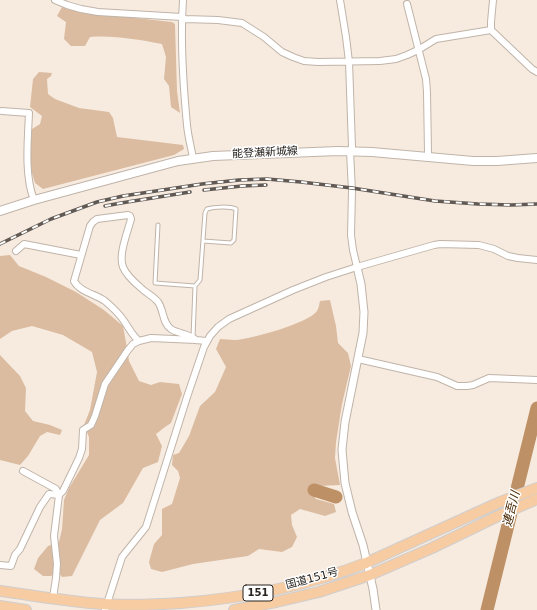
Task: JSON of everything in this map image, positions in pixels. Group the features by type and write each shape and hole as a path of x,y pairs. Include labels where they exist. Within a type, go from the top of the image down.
{"highway":[{"name":"国道151号","path":"0,591 90,603 106,607 200,601 274,590 314,580 366,563 500,502 537,488"},
{"name":"国道151号","path":"234,610 304,595 370,575 537,499"},
{"path":"0,606 26,610"}],"main road":[{"name":"能登瀬新城線","path":"0,211 34,200 171,163 193,158 213,156 311,151 350,151 473,161 537,158"}],"street":[{"path":"55,0 67,5 98,12 182,17 185,19 218,20 242,23 264,37 282,52 304,61 318,62 380,61 396,59 418,50 436,39 491,30"},
{"path":"183,0 181,47 182,71 187,126 193,158"},
{"path":"340,0 349,62 352,147 350,151 352,191 351,235 361,284 364,312 364,333 345,422 342,450 345,484 352,512 363,545 376,610"},
{"path":"493,0 491,30 537,72"},
{"path":"407,4 426,80 428,157"},
{"path":"2,111 29,113 28,172 31,192 34,200"},
{"path":"139,341 114,309 104,300 78,288 74,281 90,226 97,219 130,216 131,219 122,255 123,268 128,276 158,301 165,323 169,328 206,342"},
{"path":"16,251 24,244 81,256"},
{"path":"106,607 122,557 146,527 206,342 218,327 229,319 326,277 357,266 440,244 479,245 494,249 508,256 537,260"},
{"path":"59,495 63,491 80,458 83,432 91,425 105,384 133,344 151,338 194,338"},
{"path":"358,359 437,377 457,386 473,385 489,378 537,380"},
{"path":"23,471 56,489 59,495 54,536 56,578 53,598"},
{"path":"0,565 11,566 40,507 49,494 59,495"}],"lane":[{"path":"194,338 195,286 200,280 205,214 207,209 211,208 232,207 236,209 234,240 231,243 203,242"},
{"path":"158,225 155,283 195,286"}],"shaded area":[{"path":"62,7 80,12 172,22 175,24 177,91 180,113 171,107 169,86 164,79 166,57 162,44 126,38 90,37 85,46 71,46 64,39 66,22 57,16"},
{"path":"39,72 52,73 47,79 48,94 55,99 79,108 109,112 113,118 117,137 183,145 184,149 174,155 43,189 35,183 29,163 32,129 40,124 42,116 30,107 33,79"},
{"path":"10,255 19,266 76,292 104,310 123,326 129,361 139,381 151,385 160,382 179,384 182,394 171,423 156,434 162,446 158,462 143,468 123,503 100,520 72,576 62,577 58,572 51,576 43,576 34,569 38,558 48,546 59,542 62,529 64,500 69,488 89,455 89,437 84,425 90,410 97,372 92,352 63,335 32,326 12,331 0,339 0,256"},
{"path":"330,300 338,343 348,353 351,366 342,404 336,442 335,458 340,485 319,486 310,491 316,499 334,504 336,512 325,516 300,509 291,515 292,525 297,537 292,547 282,552 259,549 248,556 193,564 162,572 151,569 149,562 154,544 162,535 162,509 172,504 180,478 178,471 172,465 173,455 179,453 189,436 200,406 215,392 226,367 216,349 220,339 243,339 279,330 312,316 318,310 320,301"},
{"path":"0,355 20,376 26,388 25,411 33,421 50,425 62,430 60,435 47,432 40,436 28,456 20,465 0,460"}],"waterway":[{"name":"連吾川","path":"487,610 537,408"},
{"path":"314,490 336,497"}],"railway":[{"path":"0,244 51,219 97,202 123,196 239,180 267,179 301,182 352,188 435,201 511,205 537,204"},
{"path":"204,190 266,185"},
{"path":"105,206 190,192"}]}
